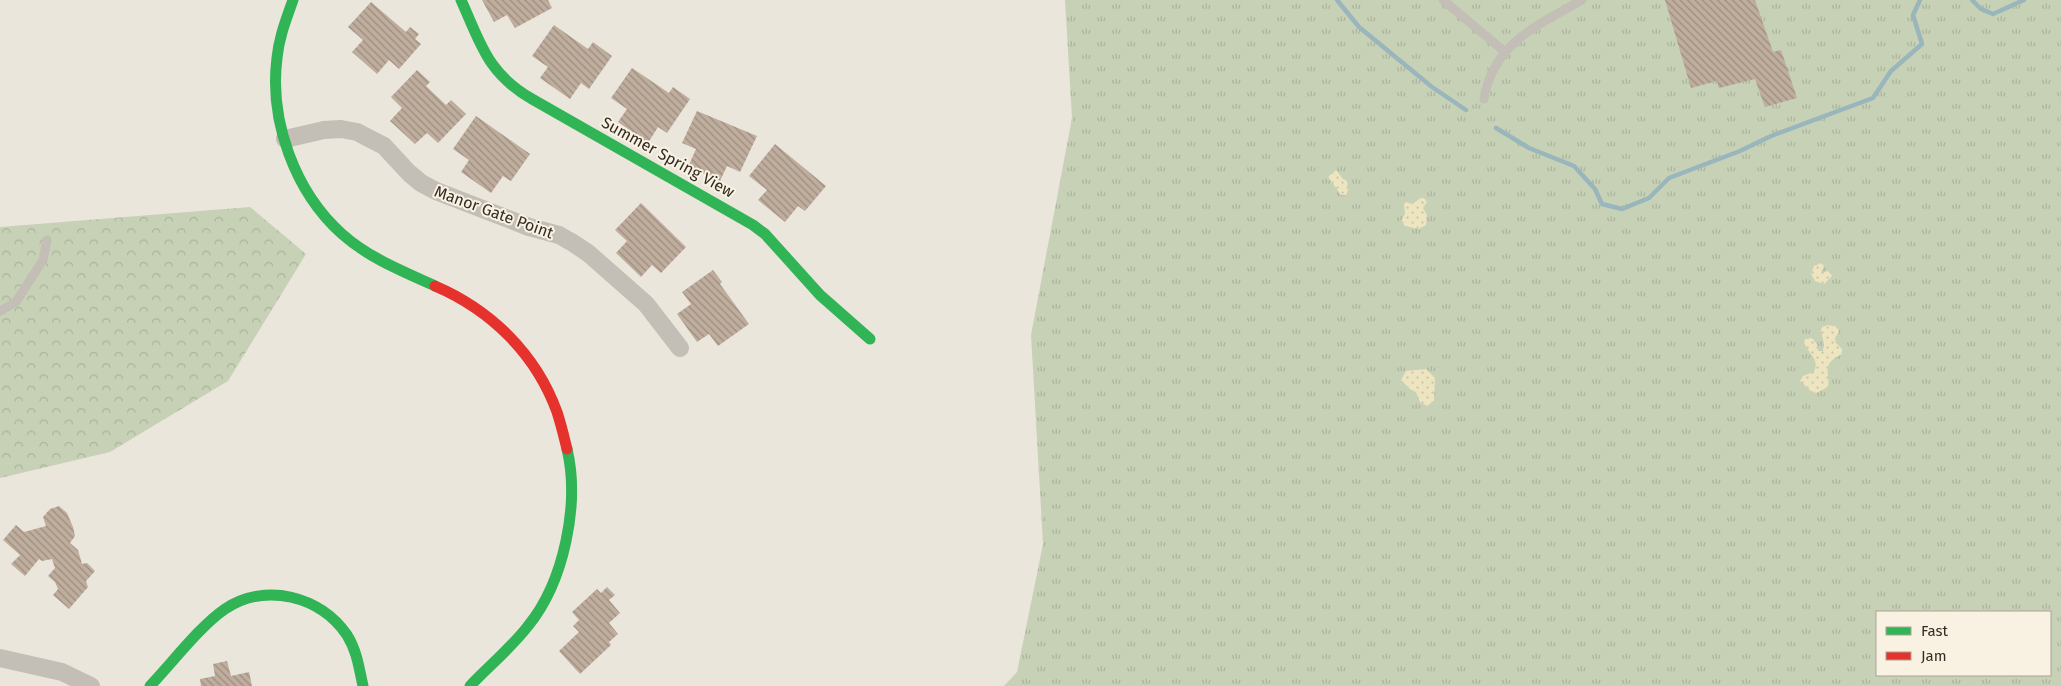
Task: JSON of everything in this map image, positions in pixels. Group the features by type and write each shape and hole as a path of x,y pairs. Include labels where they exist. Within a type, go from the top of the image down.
{"street":[{"path":"294,0 282,27 277,61 278,112 291,162 315,204 349,240 367,253 388,265 457,296 500,325 521,348 551,398 569,454 572,481 571,516 567,543 560,568 537,615 525,632 509,650 470,686"},
{"name":"Summer Spring View","path":"461,0 488,57 497,72 508,83 537,102 754,225 765,234 798,272 840,314 870,338"},
{"name":"Manor Gate Point","path":"285,139 324,130 357,132 384,146 409,173 421,183 436,191 528,227 559,236 573,243 588,253 646,304 680,348"},
{"path":"150,686 215,617 226,608 244,599 262,595 281,595 301,598 320,608 335,621 348,637 356,652 363,686"},
{"path":"0,658 62,672 91,686"}],"lane":[{"path":"1443,0 1504,52"},
{"path":"1484,99 1491,72 1504,52 1524,33 1582,0"},
{"path":"0,311 16,302 42,260 47,240"}],"green space":[{"path":"1065,0 2061,0 2061,686 1004,686 1017,672 1043,544 1031,335 1072,118"},
{"path":"250,207 306,254 228,381 110,452 0,478 0,227"}],"sand":[{"path":"1336,170 1347,181 1348,190 1346,195 1341,195 1328,177"},
{"path":"1424,198 1427,202 1423,208 1427,215 1426,225 1419,229 1405,226 1401,221 1405,214 1404,204 1406,202 1412,204"},
{"path":"1821,263 1824,266 1821,273 1828,271 1832,276 1824,284 1815,281 1811,274 1814,266"},
{"path":"1828,325 1838,327 1839,332 1835,338 1836,343 1842,349 1842,354 1831,361 1829,365 1828,387 1816,393 1800,381 1803,376 1814,372 1816,363 1804,342 1805,339 1812,338 1817,344 1818,351 1823,351 1824,344 1821,330 1822,327"},
{"path":"1426,369 1435,378 1434,401 1427,406 1420,402 1416,392 1401,380 1406,371"}],"building":[{"path":"482,0 548,0 552,8 515,28 507,15 494,22"},
{"path":"1665,0 1755,0 1773,52 1781,50 1797,98 1765,107 1755,79 1719,88 1717,81 1691,88"},
{"path":"371,2 406,32 410,27 419,34 415,39 421,44 399,69 389,60 377,74 352,52 363,40 348,27"},
{"path":"554,25 588,49 593,42 612,56 589,89 581,83 570,99 540,78 548,67 532,56"},
{"path":"632,68 669,93 673,87 690,99 667,133 658,127 648,143 618,122 627,109 611,98"},
{"path":"417,70 430,82 426,86 446,105 451,100 466,114 438,143 427,133 415,144 390,121 402,108 391,97"},
{"path":"697,111 757,136 740,172 727,166 720,181 688,167 696,149 682,143"},
{"path":"476,116 530,154 511,181 503,176 491,193 461,172 469,160 453,149"},
{"path":"775,144 826,186 805,211 798,206 785,222 758,200 767,190 749,176"},
{"path":"641,203 686,247 661,273 652,265 641,277 616,253 627,241 615,230"},
{"path":"713,270 722,282 720,284 749,324 718,346 709,334 697,342 677,314 691,304 682,292"},
{"path":"59,506 67,513 73,527 75,536 70,543 78,550 82,564 87,563 95,571 86,581 88,587 69,609 53,595 58,589 55,582 48,576 55,568 52,559 42,561 39,559 25,576 11,564 20,555 3,540 16,525 24,532 46,526 43,517 50,509"},
{"path":"607,587 615,595 609,600 620,613 609,623 618,634 609,642 611,645 580,674 559,651 579,632 573,626 579,620 572,612 597,589 601,593"},
{"path":"227,661 231,676 249,672 252,686 201,686 200,679 215,676 213,664"}],"waterway":[{"path":"1337,0 1359,27 1432,87 1466,110"},
{"path":"1496,128 1529,148 1574,166 1595,189 1602,204 1622,209 1649,198 1669,178 1740,151 1771,136 1873,98 1891,71 1922,44 1913,15 1920,0"},
{"path":"1972,0 1981,9 1993,14 2024,0"}],"traffic: fast":[{"path":"293,0 279,43 276,82 277,106 282,130 289,154 299,176 311,198 325,217 352,243 386,263 435,286"},
{"path":"461,0 487,56 495,68 517,89 753,225 765,234 820,295 870,339"},
{"path":"470,686 528,626 541,608 551,588 560,565 570,518 571,471 567,449"},
{"path":"150,686 196,635 225,609 241,601 258,596 274,595 291,597 307,603 322,611 336,622 347,635 353,647 363,686"}],"traffic: jam":[{"path":"435,286 475,308 493,321 524,353 548,391 557,412 567,449"}]}
